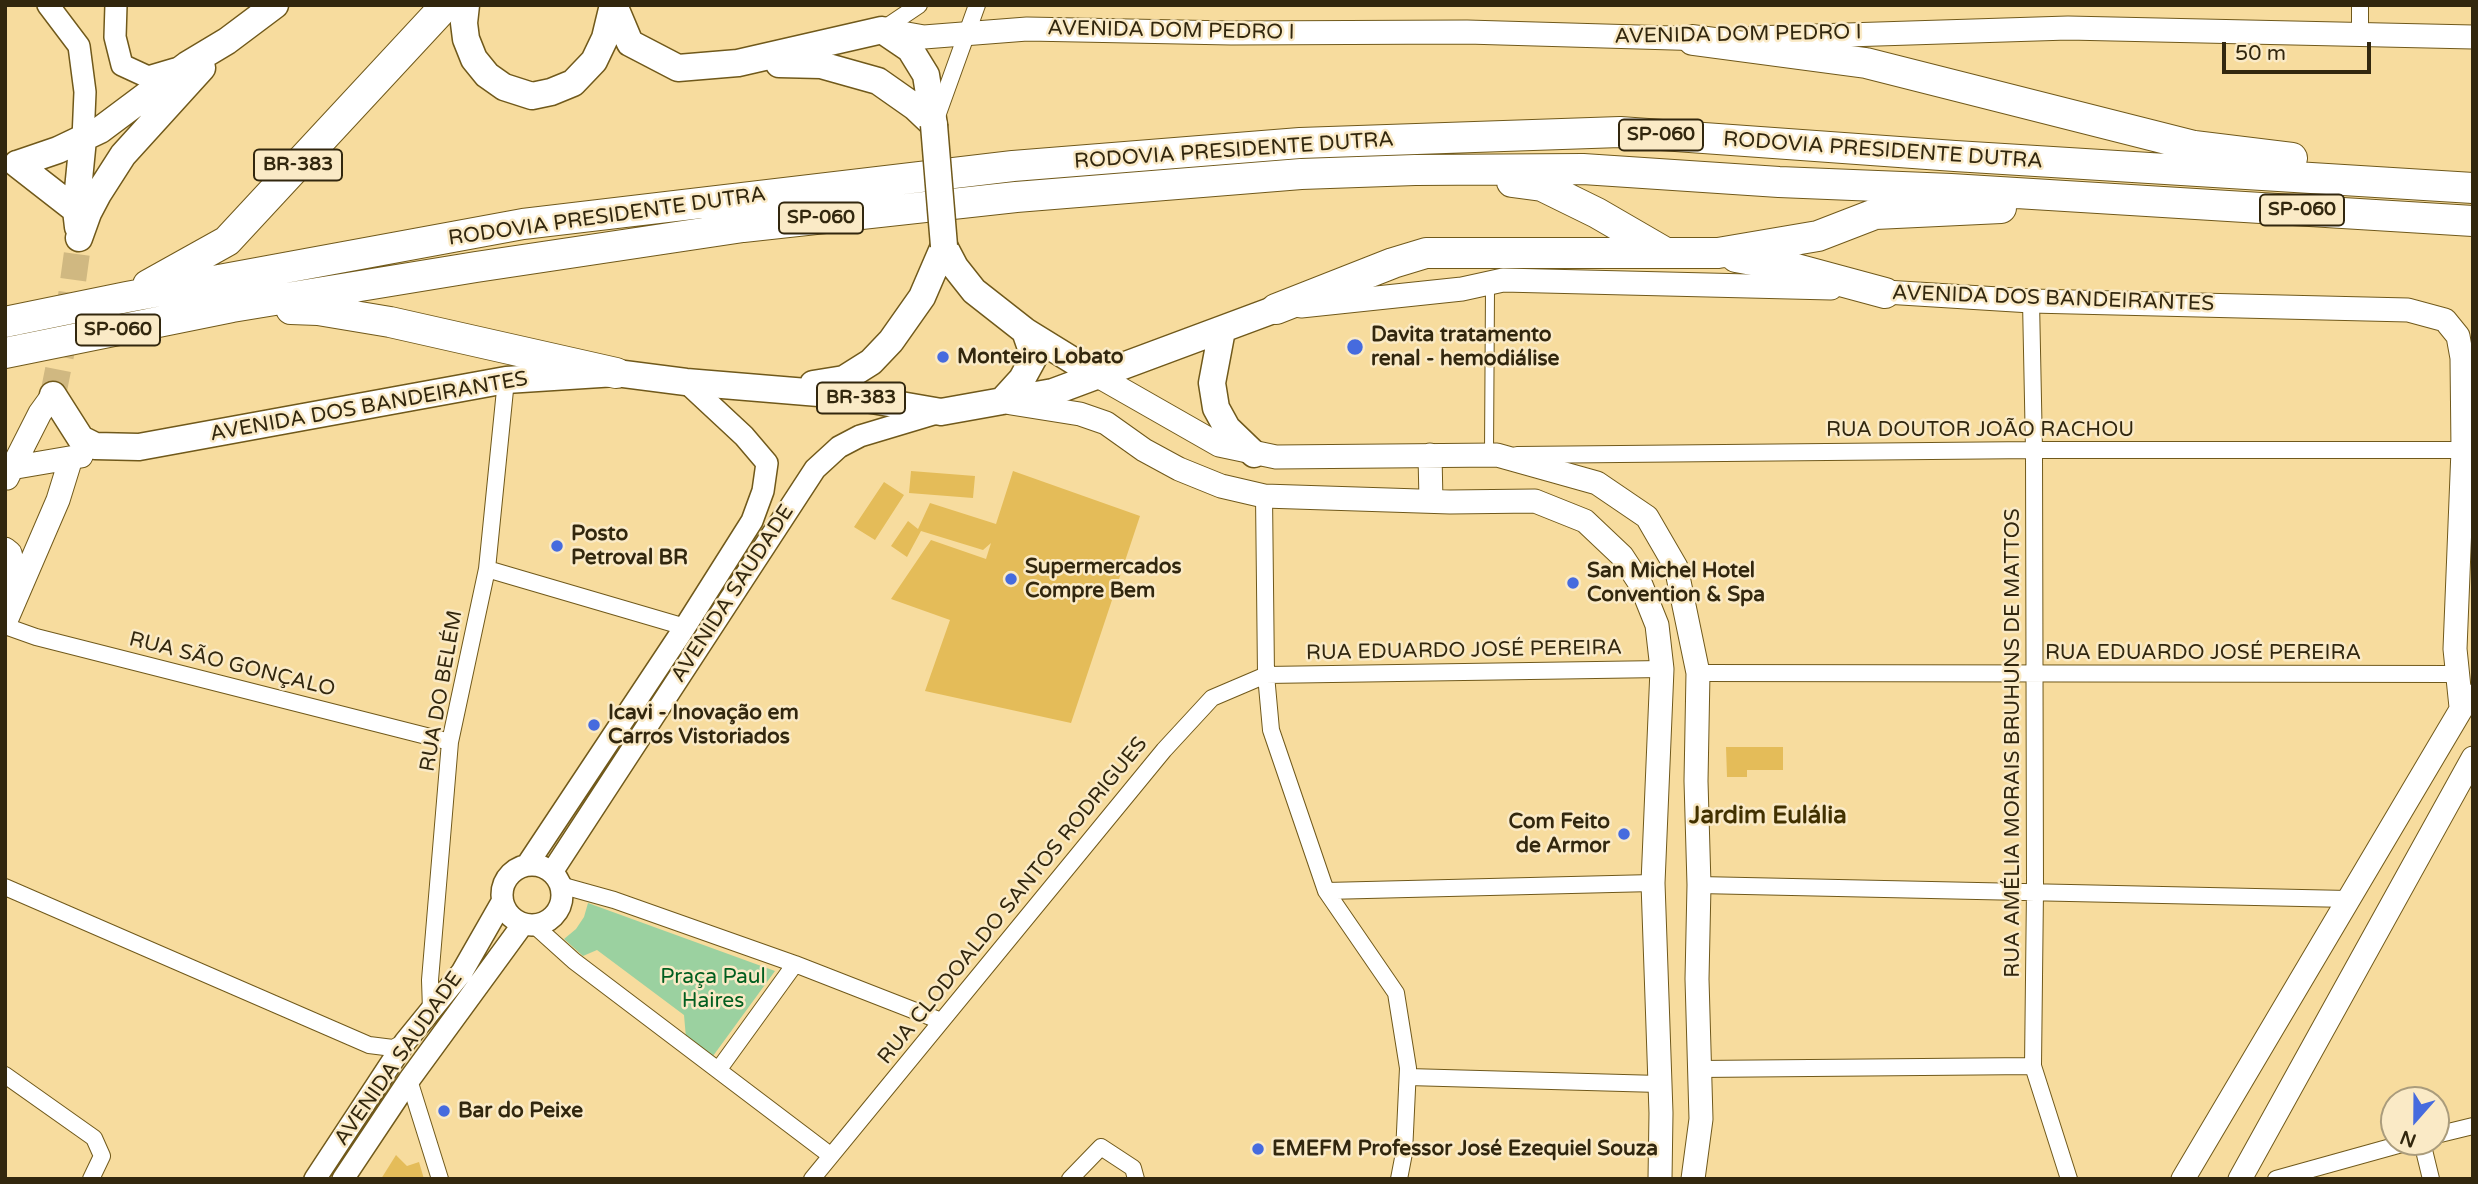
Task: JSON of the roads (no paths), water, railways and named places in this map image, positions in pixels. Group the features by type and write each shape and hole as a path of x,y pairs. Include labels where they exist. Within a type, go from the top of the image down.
{"highway":[{"name":"BR-383","path":"127,297 227,241 446,5"},
{"path":"1693,40 1866,63 2194,146 2331,163 2395,182"},
{"name":"RODOVIA PRESIDENTE DUTRA","path":"5,322 523,224 1013,166 1300,143 1620,132 2473,188"},
{"name":"RODOVIA PRESIDENTE DUTRA","path":"5,353 232,307 743,227 1016,197 1301,174 1583,169 2473,221"},
{"path":"1415,170 1542,186 1597,213 1669,254"},
{"path":"1276,309 1426,253 1718,253 1818,236 1875,214 2130,200"},
{"path":"1718,253 1785,266 1885,293"},
{"name":"BR-383","path":"232,307 318,310 390,322 616,373"}],"main road":[{"path":"11,166 100,130 187,65 227,41 275,5"},
{"path":"466,5 466,39 474,59 487,75 504,87 532,96 573,83 594,61 605,38 614,5"},
{"path":"614,5 630,43 678,68 738,63 821,65 878,81 915,107 934,125"},
{"name":"AVENIDA DOM PEDRO I","path":"882,30 924,37 1027,29 1231,33 1467,32 1693,40 2068,28 2473,37"},
{"path":"738,63 882,30 910,49 926,75 934,125 944,246 955,267 974,291 1025,331 1219,445 1276,457 1493,455 1597,483 1647,517 1676,568 1698,673 1697,979 1701,1119 1693,1179"},
{"path":"83,139 76,210 79,238 97,194 123,155 227,41"},
{"path":"11,166 76,210"},
{"path":"781,390 844,379 871,362 891,341 922,297 944,246"},
{"name":"AVENIDA DOS BANDEIRANTES","path":"7,473 71,458 506,380 616,373 686,382 844,395 941,412 1053,392 1276,309 1462,289 1503,280 1812,286 2031,301 2407,310 2445,320 2458,336 2462,358 2467,402 2455,649 2456,674 2467,699"},
{"path":"1222,330 1212,383 1216,408 1227,428 1254,454"},
{"path":"1002,401 1022,379 1034,357 1025,331"},
{"path":"7,473 53,395"},
{"name":"AVENIDA DOS BANDEIRANTES","path":"53,395 81,439 95,446 139,447"},
{"path":"1002,401 1080,414 1106,423 1144,450 1179,469 1221,486 1264,496 1431,502 1535,501 1585,522 1622,556 1642,585 1657,625 1662,669 1653,883 1660,1179"},
{"path":"1430,456 1431,502"},
{"path":"5,624 58,500 71,458"},
{"path":"5,549 10,553 12,561 5,617"},
{"path":"2183,1179 2467,699"},
{"path":"2240,1179 2473,758"},
{"path":"1657,781 1696,781"},
{"path":"2372,860 2375,868 2385,874 2405,879"},
{"path":"2334,923 2353,925 2362,931 2370,943"}],"street":[{"path":"48,5 79,46 85,92 83,139"},
{"path":"116,5 115,37 122,65 148,77 187,65"},
{"path":"882,30 919,5"},
{"path":"934,125 977,5"},
{"path":"2360,5 2360,33"},
{"name":"AVENIDA DOS BANDEIRANTES","path":"1462,289 1682,292 1698,284"},
{"name":"RUA AMÉLIA MORAIS BRUHUNS DE MATTOS","path":"2031,301 2035,891 2032,1066 2069,1179"},
{"name":"RUA DO BELÉM","path":"431,1010 430,980 450,742 487,569 506,380"},
{"name":"AVENIDA SAUDADE","path":"315,1179 405,1042 462,972 502,902 504,883 517,868 527,865 752,521 763,491 766,463 744,436 686,382"},
{"name":"AVENIDA SAUDADE","path":"343,1179 409,1080 529,924 543,923 557,911 561,903 556,879 815,469 839,447 860,436 941,412"},
{"name":"RUA DOUTOR JOÃO RACHOU","path":"1493,455 2034,450 2463,450"},
{"path":"1264,496 1266,675 1271,730 1326,891 1396,993 1408,1068 1404,1153 1399,1179"},
{"path":"487,569 685,626"},
{"name":"RUA SÃO GONÇALO","path":"5,624 36,637 450,742"},
{"name":"RUA EDUARDO JOSÉ PEREIRA","path":"1266,675 1662,669"},
{"name":"RUA EDUARDO JOSÉ PEREIRA","path":"1698,673 2456,674"},
{"name":"RUA CLODOALDO SANTOS RODRIGUES","path":"812,1179 1164,750 1212,698 1266,675"},
{"path":"527,865 537,865 556,879 794,964 941,1021"},
{"path":"1326,891 1653,883"},
{"path":"1699,885 2348,899"},
{"path":"5,887 369,1045 393,1048 405,1042"},
{"path":"502,902 507,912 529,924 830,1156"},
{"path":"719,1069 794,964"},
{"path":"1699,1069 2032,1066"},
{"path":"5,1075 94,1138 102,1156 91,1179"},
{"path":"1408,1077 1659,1084"},
{"path":"409,1080 440,1179"},
{"path":"2450,1131 2473,1125"},
{"path":"1070,1179 1101,1147 1133,1168 1136,1179"},
{"path":"2276,1179 2380,1150"},
{"path":"2425,1156 2431,1179"}],"lane":[{"path":"1490,290 1493,455"}],"tunnel":[{"path":"53,395 67,325 79,238"}],"place":[{"name":"Davita tratamento renal - hemodiálise","path":"1355,347"},
{"name":"Monteiro Lobato","path":"943,357"},
{"name":"Posto Petroval BR","path":"557,546"},
{"name":"Supermercados Compre Bem","path":"1011,579"},
{"name":"San Michel Hotel Convention & Spa","path":"1573,583"},
{"name":"Icavi - Inovação em Carros Vistoriados","path":"594,725"},
{"name":"Com Feito de Armor","path":"1624,834"},
{"name":"Bar do Peixe","path":"444,1111"},
{"name":"EMEFM Professor José Ezequiel Souza","path":"1258,1149"}],"district":[{"name":"Jardim Eulália","path":"1768,817"}],"park label":[{"name":"Praça Paul Haires","path":"713,989"}]}
